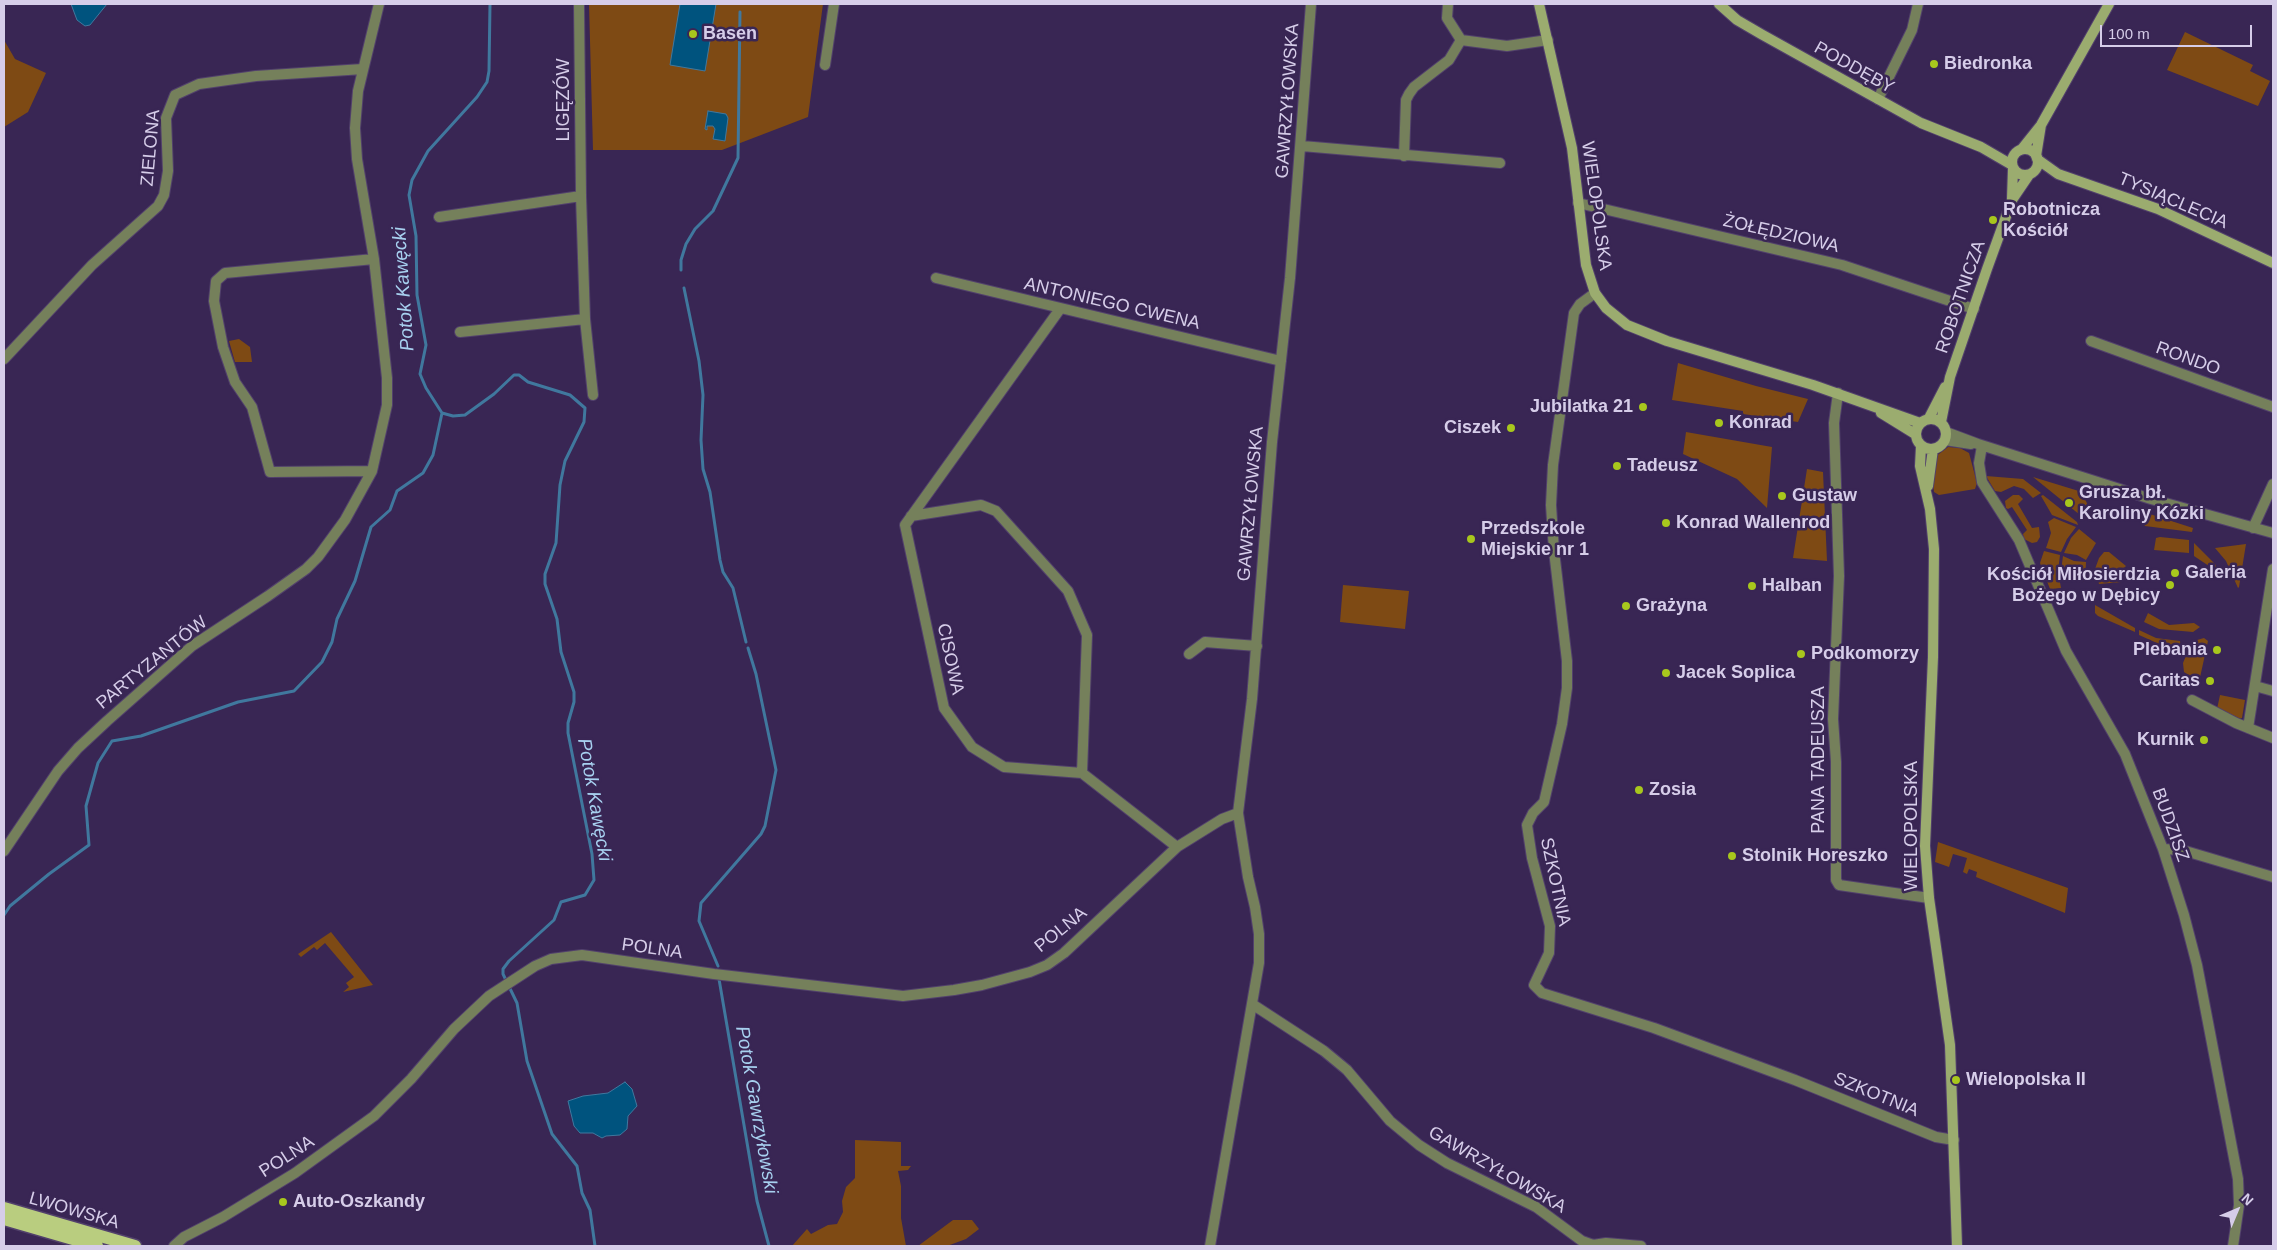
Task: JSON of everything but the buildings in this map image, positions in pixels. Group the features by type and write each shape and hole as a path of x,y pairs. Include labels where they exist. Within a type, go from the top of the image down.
{"main road":[{"name":"LWOWSKA","path":"4,1208 135,1246"},
{"name":"LWOWSKA","path":"4,1219 97,1246"}],"street":[{"name":"PARTYZANTÓW","path":"4,851 58,771 100,727 192,646 306,570 345,520 372,471 387,405 387,378 374,259 357,159 355,128 358,91 374,32 379,4"},
{"name":"LIGĘZÓW","path":"578,4 585,319 593,395"},
{"path":"825,65 834,4"},
{"name":"GAWRZYŁOWSKA","path":"1210,1246 1259,963 1259,934 1238,813 1257,646 1272,442 1302,146 1311,4"},
{"path":"1448,4 1447,18 1461,40"},
{"name":"WIELOPOLSKA","path":"1539,4 1572,148 1586,265 1595,293 1613,314 1640,331 1870,406 1924,420"},
{"name":"PODDĘBY","path":"1719,4 1737,20 1921,123 1981,147 2013,166"},
{"path":"1878,99 1912,30 1918,4"},
{"path":"2041,125 2037,167 2030,174 2021,175 2013,166 2018,152 2041,125 2109,4"},
{"path":"1404,156 1406,100 1414,87 1449,60 1461,40"},
{"path":"1461,40 1507,46 1548,40"},
{"name":"ZIELONA","path":"4,359 92,265 158,206 164,194 168,171 166,118 175,95 200,84 256,76 363,69"},
{"path":"1302,146 1500,163"},
{"name":"PODDĘBY","path":"1981,147 2018,152"},
{"path":"2018,152 2030,150 2037,157"},
{"name":"TYSIĄCLECIA","path":"2037,157 2058,174"},
{"name":"ROBOTNICZA","path":"2012,200 2013,166"},
{"name":"TYSIĄCLECIA","path":"2030,174 2058,174 2158,209 2273,264"},
{"name":"ROBOTNICZA","path":"1924,420 1950,377 2012,200 2030,174"},
{"path":"439,216 581,196"},
{"name":"ŻOŁĘDZIOWA","path":"1578,203 1845,265 1974,309"},
{"path":"372,471 270,472 252,407 235,382 223,347 214,301 216,281 225,273 374,259"},
{"name":"ANTONIEGO CWENA","path":"936,278 1281,361"},
{"name":"SZKOTNIA","path":"1595,293 1580,304 1574,313 1553,465 1551,505 1567,661 1567,688 1562,724 1544,802 1527,824 1532,858 1550,926 1549,953 1534,985 1542,993 1654,1028 1796,1080 1936,1137 1954,1140"},
{"name":"CISOWA","path":"1060,309 905,525 944,708 972,747 1004,767 1082,773"},
{"path":"460,332 585,319"},
{"name":"RONDO","path":"2091,341 2273,407"},
{"name":"ROBOTNICZA","path":"1944,431 1950,377"},
{"name":"PANA TADEUSZA","path":"1838,394 1834,423 1839,576 1833,719 1836,762 1836,880 1839,885 1929,898"},
{"name":"WIELOPOLSKA","path":"1870,406 1915,434"},
{"path":"1944,431 1940,446 1933,449 1921,446 1915,434 1924,420 1944,431 1980,445 2273,534"},
{"name":"BUDZISZ","path":"1980,445 1979,463 1982,482 2019,540 2066,651 2126,754 2163,849 2198,965 2238,1179 2239,1205 2232,1246"},
{"name":"WIELOPOLSKA","path":"1921,446 1920,466 1927,494 1934,549 1933,657 1925,846 1929,898 1950,1045 1957,1246"},
{"name":"WIELOPOLSKA","path":"1927,494 1933,449"},
{"path":"2253,528 2273,484"},
{"path":"911,516 981,505 996,511 1068,591 1087,635 1082,773 1177,847"},
{"path":"2248,728 2273,570"},
{"path":"1189,654 1205,642 1257,646"},
{"path":"2255,686 2273,690"},
{"path":"2192,700 2248,728 2273,738"},
{"name":"POLNA","path":"174,1246 184,1237 295,1173 374,1116 411,1079 454,1029 499,988 551,959 582,955 714,974 894,995 924,994 973,987 1030,972 1058,957 1177,847 1222,819 1238,813"},
{"path":"2163,849 2177,849 2273,877"},
{"name":"GAWRZYŁOWSKA","path":"1252,1004 1324,1051 1347,1070 1390,1121 1419,1145 1447,1163 1536,1207 1582,1241 1593,1245 1606,1243 1641,1246"}],"shaded area":[{"path":"589,4 823,4 808,117 722,150 593,150"},
{"path":"2185,32 2253,65 2250,71 2270,81 2258,106 2167,70"},
{"path":"4,40 15,59 46,73 28,112 4,127"},
{"path":"239,339 250,347 252,362 235,362 229,341"},
{"path":"1678,363 1808,399 1798,422 1743,414 1743,411 1672,400"},
{"path":"1686,432 1772,447 1767,508 1737,479 1683,454"},
{"path":"1948,447 1960,448 1969,453 1977,483 1975,489 1939,495 1934,492 1932,478 1935,457"},
{"path":"1807,469 1823,472 1827,561 1793,558"},
{"path":"1986,476 2023,479 2041,493 2033,498 2024,489 2014,486 2001,492 1995,491"},
{"path":"2033,477 2082,492 2089,508 2083,515 2080,515"},
{"path":"2013,495 2019,495 2023,499 2018,504 2032,528 2039,527 2040,537 2037,542 2032,543 2024,539 2023,534 2027,530 2012,507 2006,508 2005,501"},
{"path":"2043,495 2077,522 2078,525 2052,515 2041,496"},
{"path":"2150,514 2193,528 2192,532 2145,526 2141,519"},
{"path":"2054,518 2076,527 2067,539 2061,552 2046,548 2051,533 2048,522"},
{"path":"2079,529 2096,543 2086,560 2077,555 2064,553 2071,538"},
{"path":"2156,538 2189,540 2189,553 2154,550"},
{"path":"2194,543 2215,564 2221,576 2217,576 2215,570 2194,556"},
{"path":"2246,544 2238,588 2226,561 2215,548"},
{"path":"2044,551 2060,555 2058,571 2061,588 2050,589 2040,563"},
{"path":"2104,552 2109,552 2126,566 2121,571 2122,582 2099,584 2095,569 2099,558"},
{"path":"2063,556 2074,561 2086,562 2085,581 2063,582 2061,571"},
{"path":"1343,585 1409,591 1405,629 1340,622"},
{"path":"2095,605 2135,628 2135,632 2098,616 2095,613"},
{"path":"2148,613 2169,625 2194,623 2200,627 2193,632 2159,629 2144,622"},
{"path":"2139,630 2156,638 2180,641 2181,648 2177,652 2139,635"},
{"path":"2204,638 2208,641 2199,682 2184,672 2183,663 2190,646 2197,640"},
{"path":"2220,695 2245,700 2242,718 2237,719 2217,709"},
{"path":"1938,842 2068,888 2065,913 1976,877 1977,872 1969,869 1967,874 1963,872 1967,858 1953,854 1949,867 1935,862"},
{"path":"331,932 373,985 343,992 349,987 346,983 354,977 325,943 317,950 314,947 301,957 298,954"},
{"path":"855,1140 901,1142 901,1166 911,1166 908,1170 898,1171 901,1186 901,1218 906,1246 792,1246 807,1229 811,1234 828,1225 837,1224 843,1212 842,1201 846,1187 855,1178"},
{"path":"953,1220 972,1220 979,1229 966,1239 947,1246 918,1246"}],"water":[{"path":"71,4 107,4 90,25 85,26 77,20"},
{"name":"Basen","path":"680,4 716,4 705,71 670,65"},
{"path":"708,111 726,114 728,118 725,141 713,139 715,129 713,126 707,126 707,130 705,129"},
{"path":"625,1082 632,1089 637,1106 628,1116 627,1129 620,1135 602,1138 593,1133 580,1133 574,1126 568,1101 583,1096 608,1093"}],"waterway":[{"name":"Potok Kawęcki","path":"490,4 489,71 487,82 477,97 428,151 412,180 409,195 416,236 417,295 426,345 420,374 426,388 442,413 453,416 465,415 494,394 514,375 519,375 528,382 570,395 585,408 584,422 565,461 560,485 556,543 545,574 545,584 557,619 561,652 574,692 568,733 592,854 594,880 585,895 561,902 554,920 509,961 503,969 503,974 517,1003 527,1061 552,1134 577,1166 582,1193 590,1210 595,1246"},
{"name":"Potok Gawrzyłowski","path":"681,270 681,260 686,244 695,229 713,211 738,158 740,12"},
{"name":"Potok Gawrzyłowski","path":"684,288 699,361 703,395 701,440 703,469 710,492 720,560 723,572 733,588 746,642"},
{"path":"4,915 10,906 89,845 86,806 98,763 112,741 141,736 238,702 294,691 322,662 332,642 337,619 355,581 371,527 390,510 397,491 423,473 433,455 442,413"},
{"name":"Potok Gawrzyłowski","path":"718,966 699,921 701,903 761,834 765,826 776,770 756,674 748,648"},
{"name":"Potok Gawrzyłowski","path":"719,979 757,1201 769,1246"}],"place":[{"name":"Basen","path":"693,34"},
{"name":"Biedronka","path":"1934,64"},
{"name":"Robotnicza Kościół","path":"1993,220"},
{"name":"Jubilatka 21","path":"1643,407"},
{"name":"Konrad","path":"1719,423"},
{"name":"Ciszek","path":"1511,428"},
{"name":"Tadeusz","path":"1617,466"},
{"name":"Gustaw","path":"1782,496"},
{"name":"Grusza bł. Karoliny Kózki","path":"2069,503"},
{"name":"Konrad Wallenrod","path":"1666,523"},
{"name":"Przedszkole Miejskie nr 1","path":"1471,539"},
{"name":"Galeria","path":"2175,573"},
{"name":"Kościół Miłosierdzia Bożego w Dębicy","path":"2170,585"},
{"name":"Halban","path":"1752,586"},
{"name":"Grażyna","path":"1626,606"},
{"name":"Plebania","path":"2217,650"},
{"name":"Podkomorzy","path":"1801,654"},
{"name":"Jacek Soplica","path":"1666,673"},
{"name":"Caritas","path":"2210,681"},
{"name":"Kurnik","path":"2204,740"},
{"name":"Zosia","path":"1639,790"},
{"name":"Stolnik Horeszko","path":"1732,856"},
{"name":"Wielopolska II","path":"1956,1080"},
{"name":"Auto-Oszkandy","path":"283,1202"}]}
